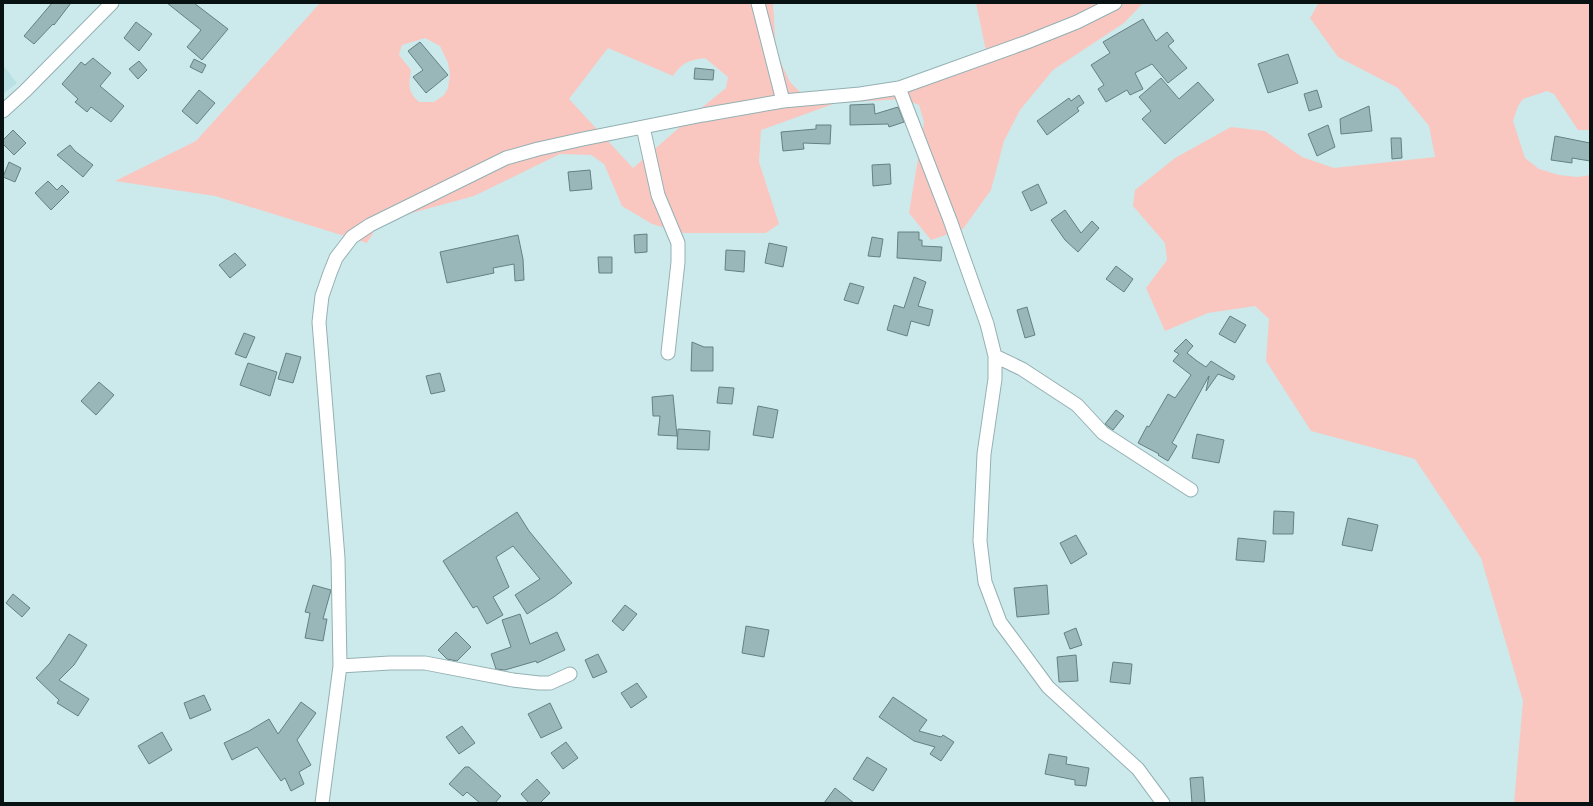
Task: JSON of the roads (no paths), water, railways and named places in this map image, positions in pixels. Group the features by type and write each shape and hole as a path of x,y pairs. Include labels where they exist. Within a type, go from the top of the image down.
{"street":[{"path":"3,111 30,86 112,3"},
{"path":"758,3 783,101"},
{"path":"322,803 340,666 338,558 319,322 322,296 336,258 352,237 370,225 506,158 538,149 642,127 783,101 860,94 899,88 1032,40 1077,22 1115,3"},
{"path":"899,88 950,220 987,324 995,356 995,379 984,454 980,541 985,582 1000,622 1048,687 1138,769 1164,803"},
{"path":"642,127 658,195 678,243 678,262 668,353"},
{"path":"995,356 1022,369 1077,405 1103,433 1190,490"},
{"path":"340,666 425,662 513,680 539,683 550,683 570,674"}]}
